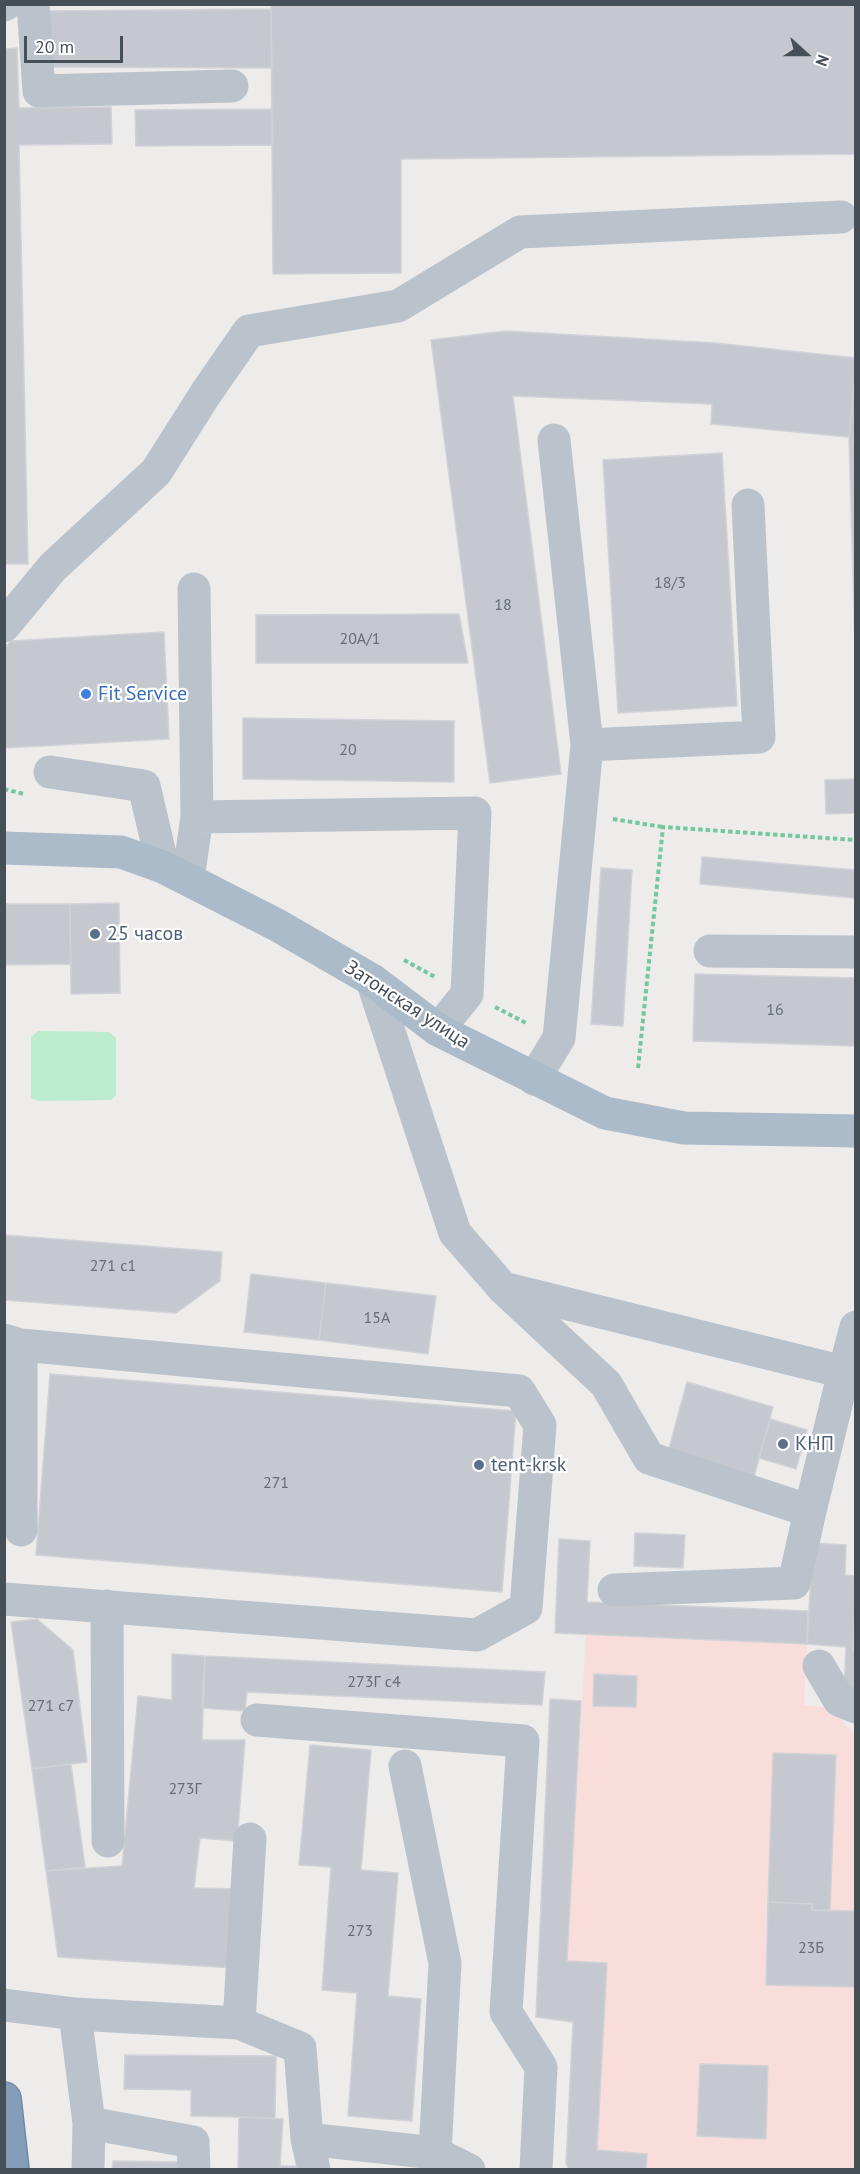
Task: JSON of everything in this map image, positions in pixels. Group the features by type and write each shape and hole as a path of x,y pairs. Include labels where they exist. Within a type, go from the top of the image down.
{"highway":[{"path":"4,2099 12,2169"}],"main road":[{"name":"Затонская улица","path":"4,848 121,852 175,873 372,980 438,1030 606,1113 684,1128 855,1131"}],"lane":[{"path":"33,4 39,91 232,86"},
{"path":"4,626 53,567 156,472 249,331 399,306 520,232 840,217"},
{"path":"534,1079 559,1038 587,745 554,440"},
{"path":"587,745 759,737 748,505"},
{"path":"175,873 197,818 194,589"},
{"path":"50,772 144,786 175,873"},
{"path":"197,818 475,813 466,994 438,1030"},
{"path":"711,951 855,952"},
{"path":"372,980 455,1233 503,1288 606,1384 649,1458 810,1511"},
{"path":"503,1288 850,1374"},
{"path":"614,1590 794,1583 810,1511 850,1374 855,1327"},
{"path":"4,1599 477,1635 526,1608 540,1425 519,1391 13,1343 21,1530"},
{"path":"107,1606 108,1841"},
{"path":"819,1666 839,1700 855,1707"},
{"path":"257,1720 523,1741 506,2012 541,2067 536,2169"},
{"path":"405,1766 445,1963 435,2154"},
{"path":"239,2023 250,1839"},
{"path":"4,2004 75,2014 239,2023 300,2049 310,2154 435,2154 469,2169"},
{"path":"75,2014 89,2123 88,2169"},
{"path":"89,2123 193,2142 194,2169"}],"path":[{"path":"579,814 663,827 855,840"},
{"path":"638,1068 663,827"}],"shaded area":[{"path":"586,1635 807,1644 804,1705 832,1708 852,1732 855,1732 855,2169 646,2169 646,2154 597,2150 607,1964 567,1961"}],"green space":[{"path":"38,1031 109,1032 116,1038 116,1095 111,1100 38,1101 31,1098 31,1037"}],"building":[{"path":"271,4 856,4 856,154 401,159 401,273 273,274"},
{"path":"271,9 272,68 50,67 49,11"},
{"path":"17,48 19,108 111,107 112,144 19,145 28,564 4,564 4,49"},
{"path":"272,109 273,145 136,146 135,110"},
{"path":"506,331 715,343 856,358 856,364 849,437 711,424 712,404 513,396 561,774 490,783 431,340"},
{"path":"856,364 856,646 855,646 849,437"},
{"path":"722,453 737,706 618,713 603,460"},
{"path":"459,614 468,663 256,663 256,615"},
{"name":"Fit Service","path":"164,632 169,739 4,748 4,648 11,641"},
{"path":"243,718 454,721 454,782 243,779"},
{"path":"856,779 856,813 826,814 825,780"},
{"path":"702,857 856,870 856,898 700,884"},
{"path":"601,868 632,870 623,1026 591,1024"},
{"name":"25 часов","path":"119,903 120,993 71,994 70,904"},
{"path":"4,904 70,904 71,964 4,965"},
{"path":"695,974 856,978 856,1046 693,1041"},
{"path":"4,1235 222,1252 220,1281 176,1313 4,1300"},
{"path":"251,1274 326,1283 319,1340 244,1332"},
{"path":"326,1283 436,1296 428,1354 319,1340"},
{"path":"50,1374 516,1411 502,1592 36,1555"},
{"path":"687,1382 773,1407 754,1477 668,1452"},
{"name":"КНП","path":"770,1419 807,1430 796,1469 759,1458"},
{"path":"635,1533 685,1535 683,1568 634,1566"},
{"path":"559,1539 590,1541 587,1602 808,1611 807,1644 555,1633"},
{"path":"813,1543 846,1545 845,1575 856,1576 853,1651 856,1651 856,1690 844,1690 846,1647 807,1644"},
{"path":"37,1619 73,1650 87,1762 32,1769 11,1622"},
{"path":"172,1654 205,1656 202,1740 245,1740 237,1841 200,1838 194,1888 240,1889 234,1968 58,1957 46,1871 122,1866 138,1696 172,1700"},
{"path":"205,1656 545,1672 542,1705 247,1692 245,1711 202,1708"},
{"path":"594,1674 637,1676 636,1707 593,1706"},
{"path":"550,1699 581,1701 567,1961 607,1963 597,2150 647,2154 646,2170 569,2170 566,2163 573,2022 536,2017"},
{"path":"310,1745 371,1750 361,1870 398,1873 388,1996 421,1999 412,2121 348,2116 357,1993 322,1990 331,1867 299,1865"},
{"path":"773,1753 836,1755 830,1911 812,1910 812,1904 768,1902"},
{"path":"71,1764 85,1867 46,1871 32,1769"},
{"path":"768,1902 812,1904 812,1910 856,1911 856,1987 766,1985"},
{"path":"125,2055 276,2056 275,2118 191,2116 191,2090 124,2089"},
{"path":"700,2064 768,2066 766,2139 697,2136"},
{"path":"239,2117 283,2119 280,2166 296,2166 296,2170 238,2170"},
{"path":"113,2161 180,2162 180,2170 112,2170"}],"place":[{"name":"Fit Service","path":"86,694"},
{"name":"25 часов","path":"95,934"},
{"name":"КНП","path":"783,1444"},
{"name":"tent-krsk","path":"479,1465"}]}
